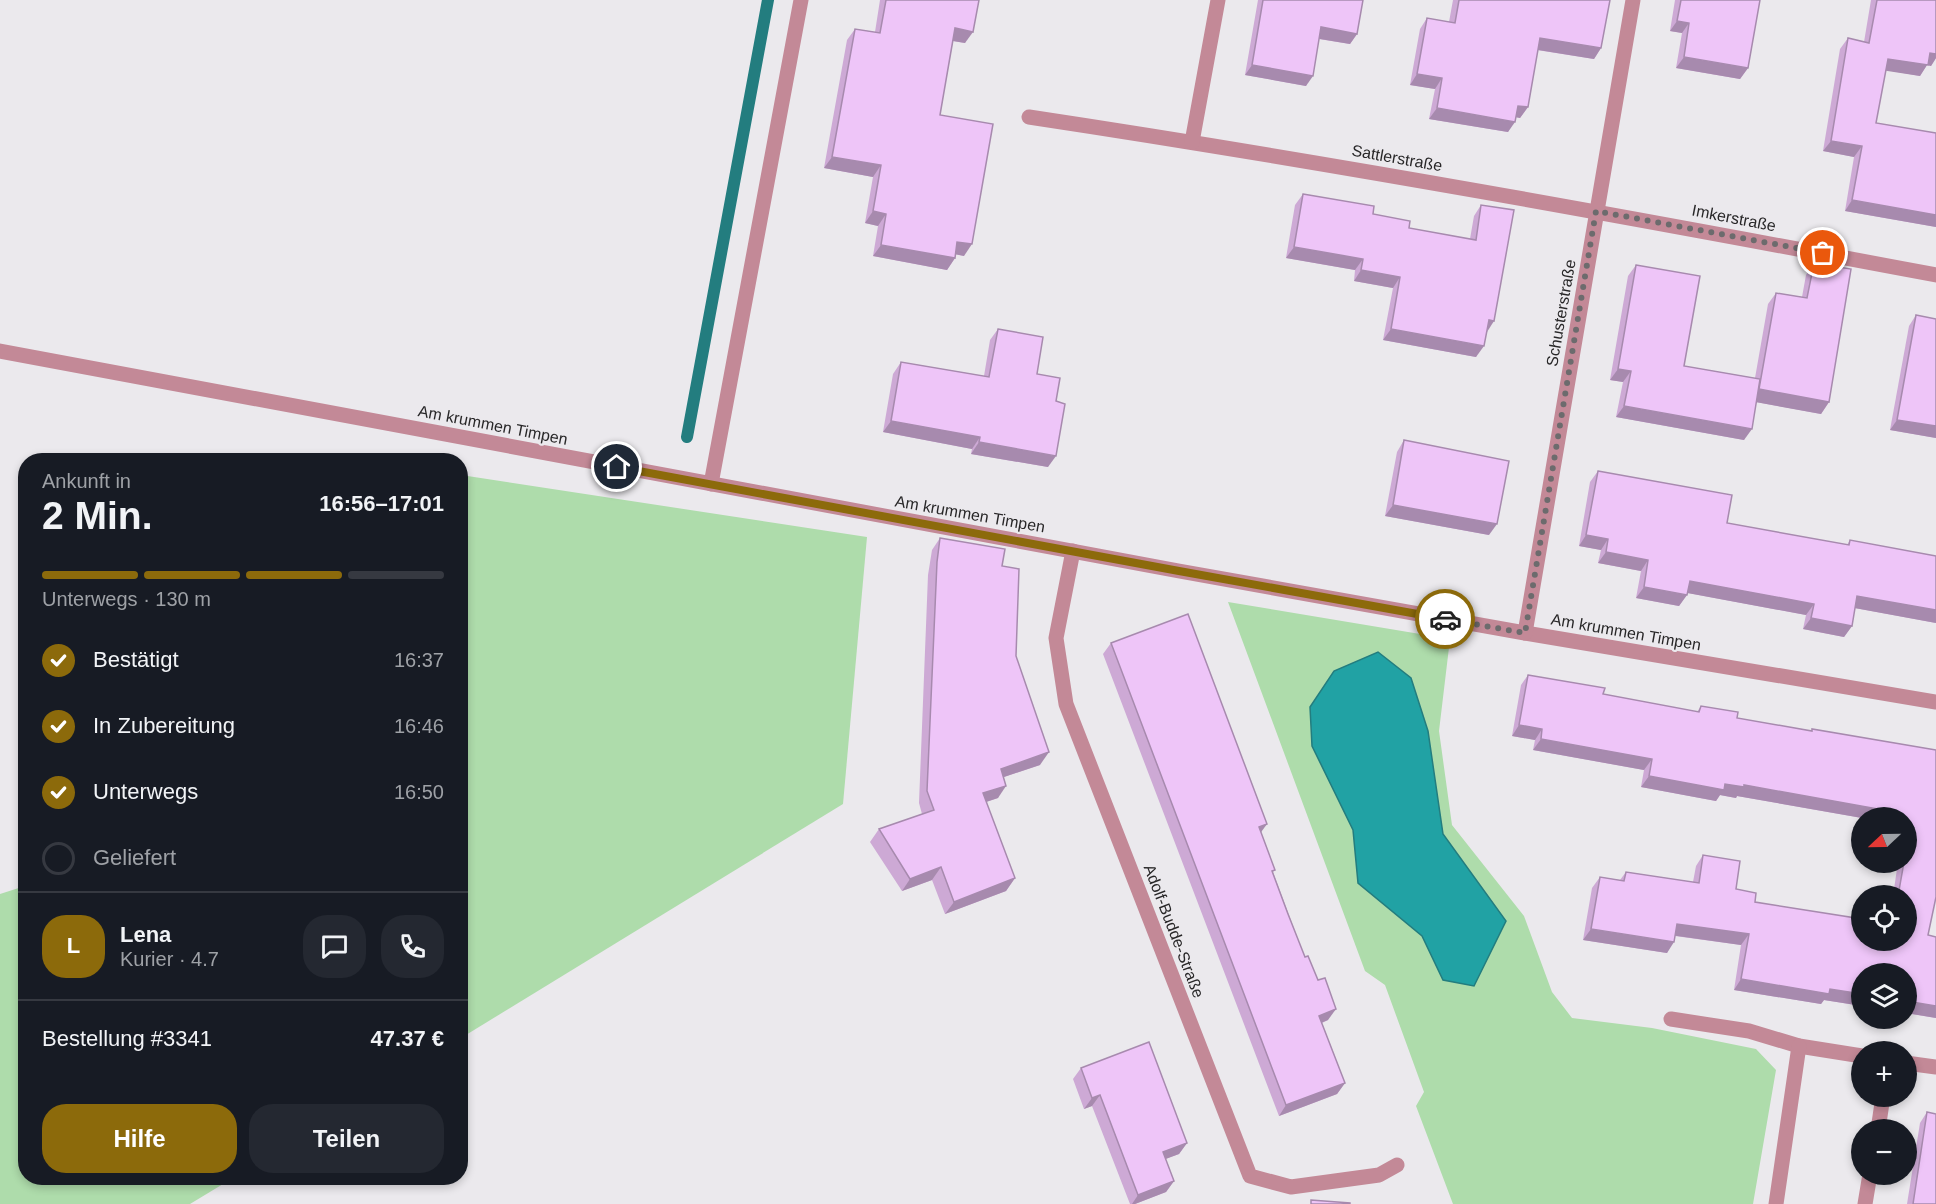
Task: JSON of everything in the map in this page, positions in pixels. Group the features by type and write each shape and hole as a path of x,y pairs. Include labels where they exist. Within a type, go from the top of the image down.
{"street":[{"path":"711,484 801,0"},
{"path":"1192,142 1218,0"},
{"name":"Schusterstraße","path":"1525,633 1634,0"},
{"name":"Sattlerstraße","path":"1029,117 1192,142 1596,211"},
{"name":"Imkerstraße","path":"1596,211 1936,275"},
{"name":"Am krummen Timpen","path":"0,351 1202,576 1936,702"},
{"name":"Adolf-Budde-Straße","path":"1073,551 1056,638 1066,704 1250,1176 1290,1186 1379,1175 1397,1165"},
{"path":"1671,1019 1749,1031 1799,1046 1851,1054"},
{"path":"1776,1204 1799,1046"},
{"path":"1917,1064 1936,1067"},
{"path":"1865,1204 1868,1185"}],"green space":[{"path":"468,476 867,537 843,804 468,1034"},
{"path":"1228,602 1450,639 1439,731 1452,825 1524,916 1552,992 1572,1018 1652,1028 1756,1049 1776,1070 1753,1204 1453,1204 1416,1106 1424,1092 1385,985 1365,971"},
{"path":"18,888 18,1185 221,1185 190,1204 0,1204 0,894"}],"water":[{"path":"1378,652 1411,678 1428,731 1443,834 1506,921 1474,986 1443,980 1422,936 1358,883 1353,830 1312,746 1310,707 1334,671"}],"building":[{"path":"886,0 979,0 973,32 955,28 940,115 993,124 972,244 957,242 955,258 881,245 886,214 873,211 881,165 832,157 855,29 880,33"},
{"path":"1263,0 1363,0 1357,34 1321,27 1313,76 1252,65"},
{"path":"1459,0 1610,0 1601,48 1540,38 1528,107 1518,106 1515,122 1437,108 1442,78 1417,74 1427,18 1455,23"},
{"path":"1681,0 1760,0 1748,68 1684,57 1689,23 1677,21"},
{"path":"1877,0 1936,0 1936,54 1930,53 1928,65 1888,59 1876,123 1936,133 1936,215 1852,200 1862,146 1831,141 1848,38 1869,43"},
{"path":"1303,194 1374,206 1373,214 1410,221 1409,228 1476,240 1481,205 1514,210 1494,321 1489,320 1484,346 1391,329 1400,277 1361,270 1363,259 1294,247"},
{"path":"1814,263 1851,269 1829,402 1759,389 1776,293 1807,298"},
{"path":"1636,265 1700,276 1684,366 1760,379 1752,429 1624,406 1631,371 1618,369"},
{"path":"1916,315 1936,319 1936,426 1897,420"},
{"path":"998,329 1043,337 1037,374 1060,378 1056,401 1065,404 1056,456 979,442 980,437 891,421 901,362 989,377"},
{"path":"1404,440 1509,461 1497,524 1393,505"},
{"path":"1598,471 1732,495 1727,523 1849,545 1850,540 1936,556 1936,610 1857,596 1852,626 1811,618 1814,604 1690,581 1687,595 1644,587 1648,560 1606,552 1608,539 1586,535"},
{"path":"940,538 1005,549 1002,566 1019,569 1016,656 1049,752 1001,769 1006,786 983,793 1015,878 954,902 941,867 910,879 879,829 934,810 927,791"},
{"path":"1188,614 1267,824 1259,827 1288,914 1305,957 1308,956 1318,980 1325,978 1336,1009 1319,1016 1345,1083 1286,1105 1111,643"},
{"path":"1528,675 1605,688 1603,694 1699,712 1701,706 1738,712 1737,718 1936,750 1936,897 1928,935 1936,937 1936,1006 1917,1003 1917,963 1851,963 1851,992 1830,989 1829,994 1741,979 1749,934 1677,924 1674,942 1591,929 1600,877 1624,881 1626,872 1699,883 1703,855 1740,861 1736,889 1756,893 1755,902 1851,917 1851,951 1917,951 1917,885 1900,885 1902,873 1917,873 1917,807 1867,807 1744,785 1744,787 1725,784 1724,790 1649,776 1652,759 1541,739 1542,729 1519,725"},
{"path":"1149,1042 1187,1143 1163,1152 1174,1181 1138,1195 1100,1095 1092,1098 1081,1068"},
{"path":"1927,1112 1936,1114 1936,1204 1913,1204"},
{"path":"1311,1200 1350,1203 1350,1204 1311,1204"}],"waterway":[{"path":"687,437 768,0"}],"way so far":[{"path":"1445,619 1525,633 1596,211 1823,253"}],"route":[{"path":"617,467 1445,619"}]}
